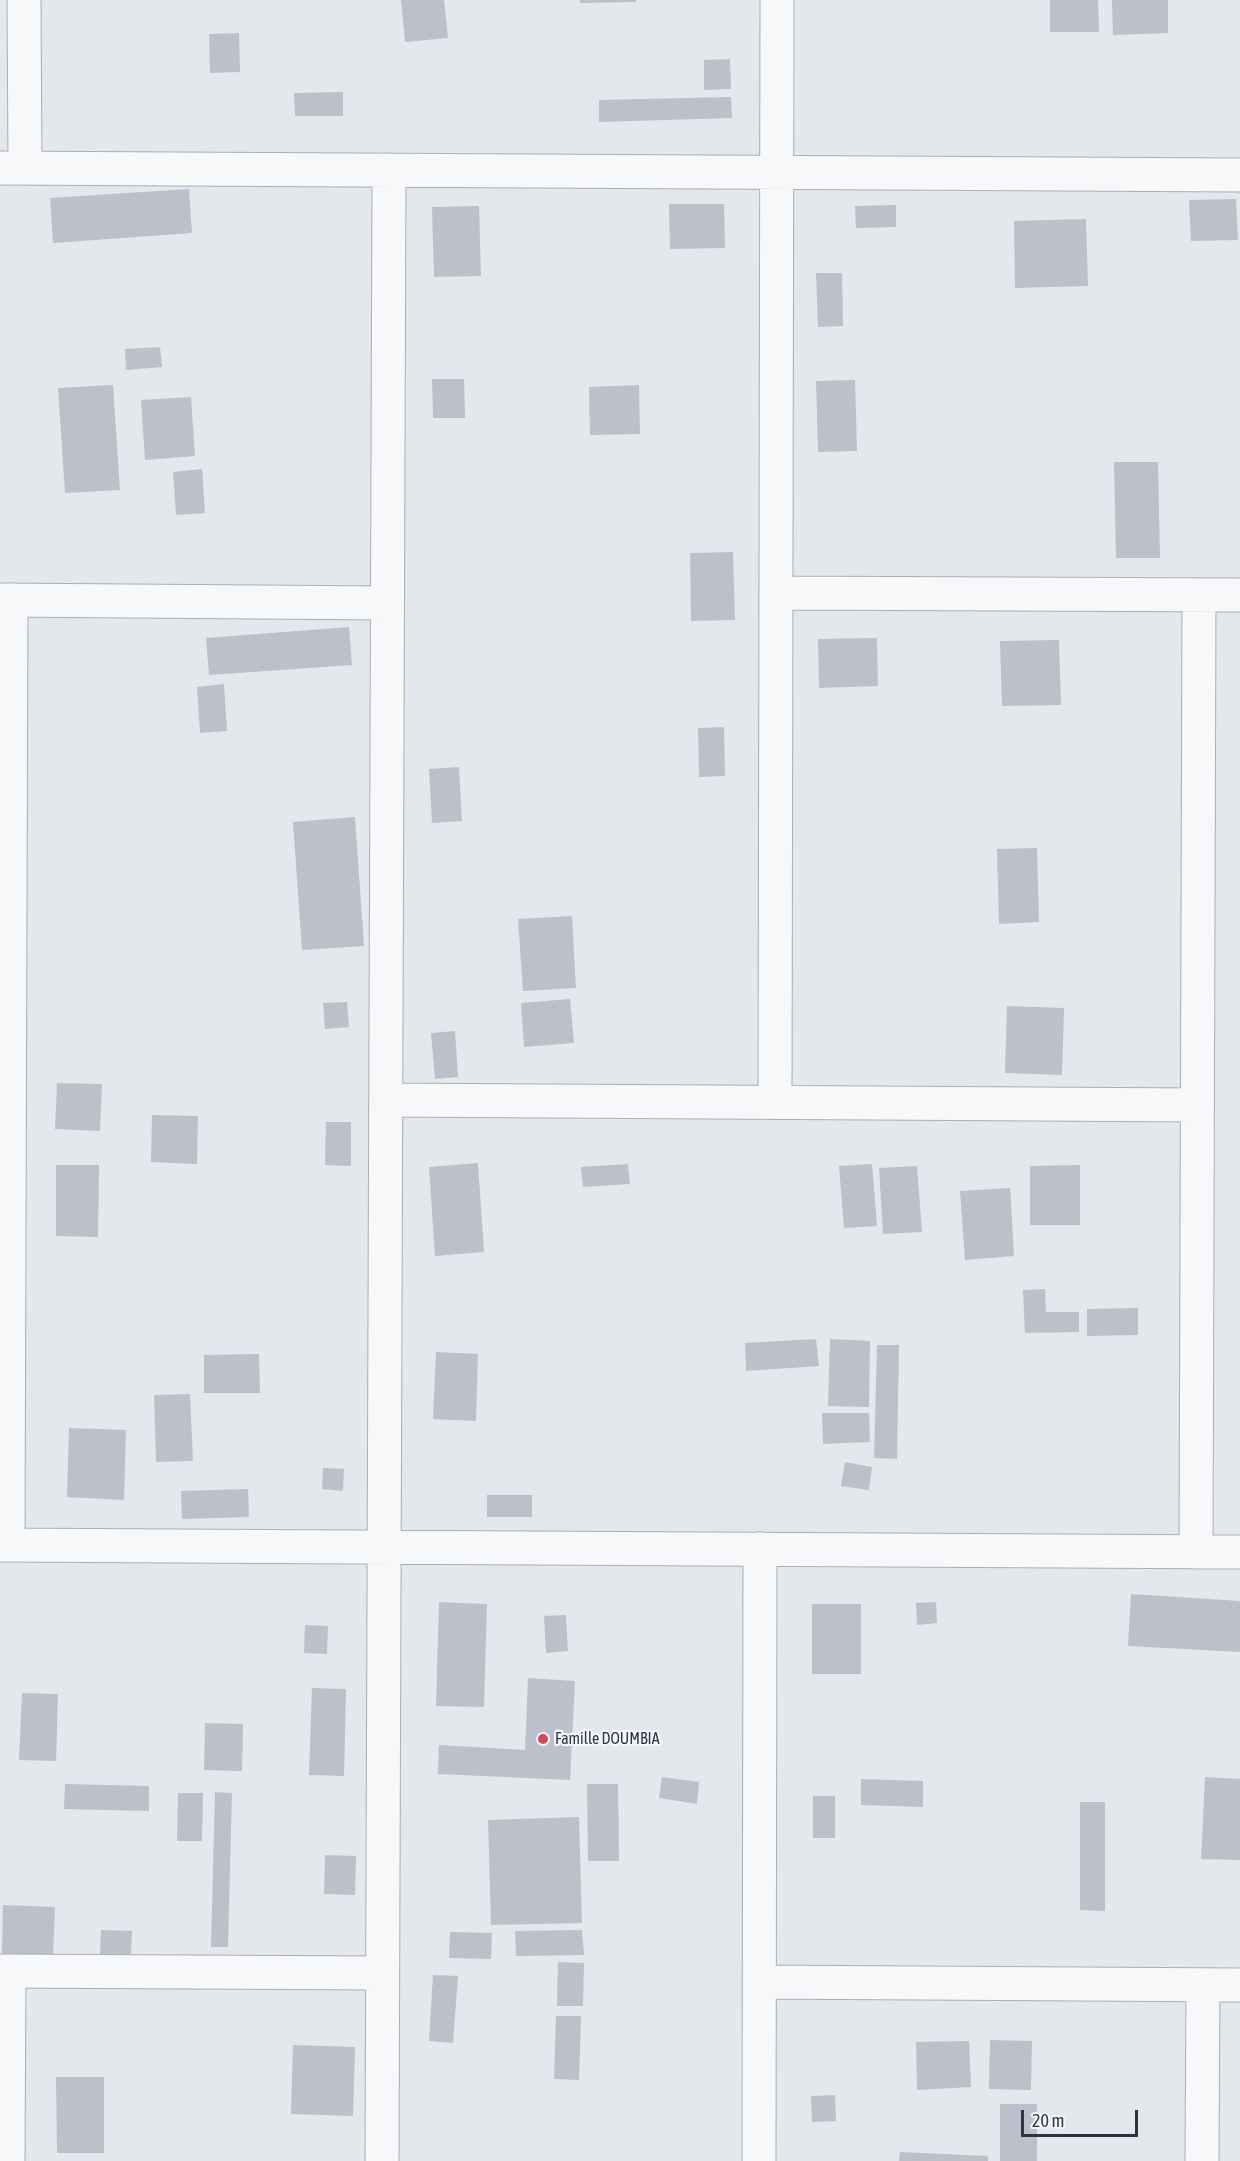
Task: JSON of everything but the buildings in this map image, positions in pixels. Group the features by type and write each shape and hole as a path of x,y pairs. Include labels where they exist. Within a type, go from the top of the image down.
{"street":[{"path":"24,0 13,168 1240,175"},
{"path":"775,1102 777,0"},
{"path":"382,2161 389,170"},
{"path":"776,593 1240,595"},
{"path":"1196,1552 1199,595"},
{"path":"387,603 6,600 4,1545 1240,1552"},
{"path":"386,1100 1197,1105"},
{"path":"759,2161 760,1549"},
{"path":"8,2161 4,1971 382,1973"},
{"path":"760,1982 1240,1985"},
{"path":"1203,1985 1203,2161"}],"place":[{"name":"Famille DOUMBIA","path":"543,1739"}]}
